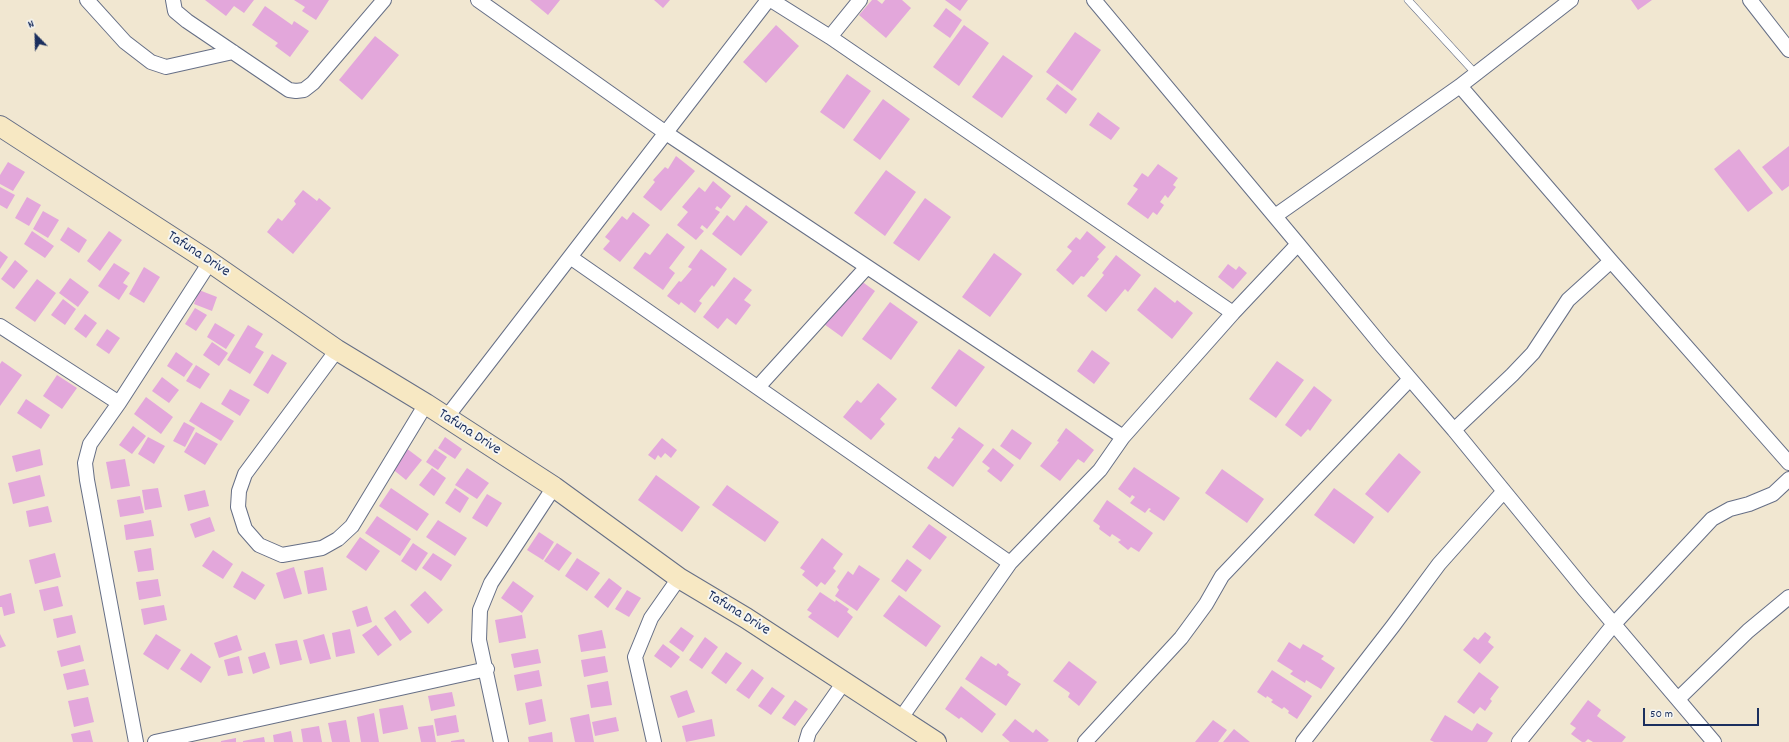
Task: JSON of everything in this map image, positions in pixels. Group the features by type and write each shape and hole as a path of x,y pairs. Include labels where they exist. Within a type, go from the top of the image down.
{"main road":[{"name":"Tafuna Drive","path":"0,126 210,262 337,350 426,404 554,487 679,578 746,618 936,742"}],"street":[{"path":"87,0 125,42 151,62 166,67 233,52"},
{"path":"173,0 175,11 187,21 289,90 304,90 314,83 384,0"},
{"path":"478,0 666,133 866,268 1122,437"},
{"path":"446,418 768,0"},
{"path":"771,0 830,37 1233,313"},
{"path":"830,37 860,0"},
{"path":"1094,0 1714,742"},
{"path":"1275,216 1460,86 1571,0"},
{"path":"1750,0 1789,50"},
{"path":"1460,86 1611,261 1789,463"},
{"path":"901,718 1010,563 1100,470 1122,437 1233,313 1298,244"},
{"path":"570,257 1010,563"},
{"path":"1454,430 1533,353 1568,300 1611,261"},
{"path":"136,742 85,463 90,444 119,403 210,262"},
{"path":"758,387 866,268"},
{"path":"0,326 119,403"},
{"path":"337,350 245,474 239,491 238,507 245,529 259,545 282,555 322,548 338,539 352,526 426,404"},
{"path":"1085,742 1180,638 1206,604 1222,576 1410,379"},
{"path":"1519,742 1614,624 1712,519 1730,509 1748,504 1773,494 1789,479"},
{"path":"501,742 487,670 479,640 480,610 491,583 554,487"},
{"path":"1303,742 1394,626 1439,564 1504,491"},
{"path":"654,742 635,657 651,618 679,578"},
{"path":"1678,699 1748,631 1789,597"},
{"path":"156,742 487,670"},
{"path":"806,742 809,732 844,682"}],"lane":[{"path":"1408,0 1476,74"}],"building":[{"path":"205,0 254,0 244,13 234,6 226,16"},
{"path":"294,0 329,0 316,20 302,11 305,7"},
{"path":"530,0 560,0 548,15"},
{"path":"654,0 670,0 663,8"},
{"path":"872,0 877,0 882,4 885,0 902,0 911,8 886,38 859,15"},
{"path":"945,0 968,0 960,11"},
{"path":"1631,0 1652,0 1638,10"},
{"path":"265,6 292,25 294,21 309,31 290,57 275,46 278,43 252,25"},
{"path":"946,8 962,20 950,38 933,26"},
{"path":"776,25 799,46 766,83 743,62"},
{"path":"964,25 989,43 959,86 933,67"},
{"path":"1075,32 1101,50 1072,91 1046,72"},
{"path":"375,36 399,55 362,100 339,80"},
{"path":"1003,55 1033,76 1002,118 972,97"},
{"path":"847,74 871,91 844,129 820,112"},
{"path":"1057,84 1077,99 1066,114 1046,99"},
{"path":"883,99 910,119 880,160 853,140"},
{"path":"1098,112 1120,128 1111,140 1089,125"},
{"path":"1789,146 1789,186 1782,191 1762,167"},
{"path":"1739,149 1773,193 1748,212 1714,169"},
{"path":"676,156 695,171 661,211 643,197 655,182 653,180 665,167 668,169"},
{"path":"8,162 25,172 13,191 0,184 0,175"},
{"path":"1158,164 1178,178 1173,185 1176,187 1168,198 1165,195 1160,202 1164,205 1157,215 1153,212 1148,219 1127,204 1138,189 1133,186 1142,173 1148,177"},
{"path":"886,170 916,192 885,236 854,213"},
{"path":"713,181 731,196 721,209 717,206 715,209 720,212 707,229 702,225 700,228 704,231 696,240 677,225 688,212 682,207 699,187 705,192"},
{"path":"0,187 15,195 7,209 0,205"},
{"path":"303,190 317,201 319,198 331,208 293,254 267,232 278,218 282,221 296,204 294,201"},
{"path":"27,197 41,205 29,226 15,218"},
{"path":"925,198 951,217 919,261 893,243"},
{"path":"746,205 768,222 741,256 712,234 727,215 734,221"},
{"path":"43,211 59,220 48,238 33,229"},
{"path":"633,212 650,225 620,262 603,249 610,241 605,237 622,216 627,220"},
{"path":"68,227 87,240 79,253 60,240"},
{"path":"32,231 54,246 45,258 24,244"},
{"path":"109,231 122,240 100,271 87,261"},
{"path":"1087,231 1106,247 1097,257 1099,259 1084,277 1081,276 1073,285 1056,270 1072,251 1067,247 1076,237 1080,240"},
{"path":"667,233 685,247 669,268 675,273 663,290 633,268 645,252 650,255"},
{"path":"701,249 727,269 714,287 712,285 699,301 702,303 695,313 681,302 679,305 667,296 679,281 681,282 692,269 688,267"},
{"path":"0,251 8,257 0,269"},
{"path":"994,253 1022,274 990,317 962,297"},
{"path":"1116,255 1141,275 1128,292 1125,289 1106,312 1087,296 1104,275 1102,273"},
{"path":"15,260 28,271 14,289 1,279"},
{"path":"114,263 130,273 123,283 128,286 119,300 98,286"},
{"path":"1228,264 1236,270 1239,266 1247,273 1233,289 1218,277"},
{"path":"144,267 160,277 144,303 129,294"},
{"path":"850,273 875,291 842,337 817,319"},
{"path":"734,277 752,290 744,300 751,305 736,325 727,318 718,329 703,317"},
{"path":"70,278 89,292 78,307 59,293"},
{"path":"37,279 56,293 35,322 15,308"},
{"path":"1155,287 1175,303 1177,300 1193,313 1172,339 1137,310"},
{"path":"199,290 217,297 212,311 194,304"},
{"path":"63,299 76,309 65,325 51,315"},
{"path":"890,302 918,322 891,360 862,339"},
{"path":"195,308 207,315 196,331 185,324"},
{"path":"85,314 97,323 86,338 74,329"},
{"path":"215,323 235,335 226,349 207,337"},
{"path":"248,325 263,334 255,347 264,352 250,374 227,360"},
{"path":"107,329 120,338 109,354 96,345"},
{"path":"212,342 228,353 219,366 203,355"},
{"path":"959,349 985,367 956,407 931,388"},
{"path":"1092,350 1110,363 1094,384 1077,371"},
{"path":"176,352 193,364 184,377 167,366"},
{"path":"272,354 287,363 268,394 253,385"},
{"path":"2,361 22,375 0,406 0,364"},
{"path":"1277,361 1304,380 1276,418 1249,399"},
{"path":"196,365 210,374 200,389 186,381"},
{"path":"57,375 77,388 62,409 43,396"},
{"path":"162,377 179,390 169,403 152,391"},
{"path":"878,383 897,399 880,419 885,424 871,440 843,417 857,400 861,403"},
{"path":"1314,386 1332,400 1310,431 1308,429 1301,437 1285,425"},
{"path":"230,389 250,400 240,416 221,404"},
{"path":"146,397 173,417 161,434 134,414"},
{"path":"26,399 50,415 41,429 17,413"},
{"path":"201,402 234,421 221,441 189,421"},
{"path":"184,422 195,428 185,447 173,441"},
{"path":"133,426 146,436 132,454 119,445"},
{"path":"959,427 984,445 953,487 927,468 935,456 939,459 954,439 951,438"},
{"path":"1066,428 1094,450 1084,463 1078,459 1060,481 1040,466 1059,442 1057,441"},
{"path":"1012,429 1032,443 1020,460 1000,446"},
{"path":"196,432 218,444 205,465 184,452"},
{"path":"148,437 165,446 154,464 138,454"},
{"path":"445,437 462,449 455,459 438,448"},
{"path":"662,438 677,450 671,458 665,453 661,458 658,455 655,460 648,455"},
{"path":"406,448 422,460 406,480 390,467"},
{"path":"993,448 1014,465 1001,482 987,471 990,468 982,462"},
{"path":"40,449 43,465 16,472 12,456"},
{"path":"435,449 447,457 438,470 426,462"},
{"path":"1399,453 1421,472 1388,513 1365,494"},
{"path":"125,459 130,486 111,489 106,462"},
{"path":"1134,467 1180,498 1164,521 1149,511 1151,509 1149,508 1145,513 1130,503 1135,497 1132,495 1130,498 1118,489"},
{"path":"432,468 446,478 434,496 419,485"},
{"path":"467,468 489,483 477,499 455,485"},
{"path":"1222,469 1264,499 1247,523 1205,493"},
{"path":"40,475 45,496 13,504 8,483"},
{"path":"656,475 700,507 682,532 638,500"},
{"path":"727,485 779,522 765,542 712,505"},
{"path":"158,488 162,507 145,510 142,490"},
{"path":"391,488 429,514 417,531 379,506"},
{"path":"455,488 469,498 460,513 445,503"},
{"path":"1334,488 1374,517 1354,544 1314,515"},
{"path":"205,490 209,506 188,511 184,495"},
{"path":"487,494 502,503 487,527 472,518"},
{"path":"140,496 144,513 120,517 117,500"},
{"path":"1107,500 1153,533 1139,552 1131,547 1128,550 1118,542 1121,540 1112,534 1110,537 1099,529 1100,526 1093,521"},
{"path":"48,506 52,522 29,527 26,511"},
{"path":"377,516 411,539 400,556 365,533"},
{"path":"210,517 215,531 195,538 190,524"},
{"path":"151,520 154,536 126,540 124,525"},
{"path":"438,520 467,538 455,556 426,537"},
{"path":"929,524 947,537 930,560 912,547"},
{"path":"539,532 554,542 543,560 527,550"},
{"path":"360,537 380,551 366,571 346,557"},
{"path":"822,538 843,554 833,568 836,571 825,585 821,582 817,587 802,575 805,571 800,568"},
{"path":"413,543 428,553 416,571 401,561"},
{"path":"557,543 572,553 559,571 544,561"},
{"path":"151,548 154,570 138,572 134,551"},
{"path":"213,550 233,564 223,579 202,566"},
{"path":"55,553 61,577 35,584 29,560"},
{"path":"433,553 452,565 441,581 422,568"},
{"path":"577,558 600,573 587,591 565,576"},
{"path":"907,559 922,570 906,592 891,581"},
{"path":"859,565 880,579 857,611 835,596 839,590 837,587 848,571 853,575"},
{"path":"294,567 302,594 284,599 276,573"},
{"path":"323,567 327,590 308,594 304,571"},
{"path":"242,571 265,585 255,600 233,587"},
{"path":"609,578 622,588 608,608 594,597"},
{"path":"158,579 161,596 139,600 136,582"},
{"path":"513,581 534,596 522,613 501,598"},
{"path":"58,586 63,606 44,611 39,590"},
{"path":"627,590 641,598 629,617 615,609"},
{"path":"425,591 443,610 428,624 410,605"},
{"path":"820,592 849,609 847,612 853,617 838,638 808,617 812,613 807,610"},
{"path":"11,593 15,613 4,616 2,607 0,607 0,596"},
{"path":"899,595 941,626 926,647 883,616"},
{"path":"164,605 167,620 144,625 141,609"},
{"path":"367,606 372,622 357,627 352,611"},
{"path":"395,610 412,632 400,641 384,618"},
{"path":"72,615 76,633 57,638 53,619"},
{"path":"522,615 526,638 499,643 495,620"},
{"path":"376,625 392,645 378,656 362,635"},
{"path":"681,627 694,636 683,652 669,642"},
{"path":"350,629 355,653 336,657 332,633"},
{"path":"602,630 606,648 581,652 578,635"},
{"path":"1485,632 1491,637 1488,642 1494,647 1480,664 1463,650 1474,637 1478,640"},
{"path":"0,634 6,646 0,648"},
{"path":"156,634 181,650 168,670 143,654"},
{"path":"324,634 331,659 310,664 303,640"},
{"path":"237,635 242,650 219,658 214,643"},
{"path":"705,637 718,647 702,669 689,660"},
{"path":"297,640 302,660 280,665 275,644"},
{"path":"1289,642 1300,649 1303,644 1324,656 1321,659 1335,668 1321,689 1306,680 1305,683 1290,674 1293,671 1277,661"},
{"path":"663,644 680,657 671,668 654,656"},
{"path":"80,645 84,661 61,667 57,651"},
{"path":"538,649 541,663 514,668 511,654"},
{"path":"265,652 270,668 253,674 248,657"},
{"path":"726,652 742,663 726,684 711,673"},
{"path":"191,653 211,667 201,683 180,669"},
{"path":"239,656 243,673 228,676 224,660"},
{"path":"605,656 608,672 584,677 581,660"},
{"path":"981,656 996,666 998,663 1009,672 1007,675 1021,684 1006,706 965,679"},
{"path":"1069,661 1097,682 1079,706 1068,697 1070,693 1053,681"},
{"path":"85,669 89,685 67,690 63,674"},
{"path":"752,669 764,678 749,699 736,690"},
{"path":"539,670 542,686 517,691 514,675"},
{"path":"1272,670 1312,696 1297,719 1288,713 1289,711 1284,707 1282,709 1271,702 1273,700 1267,696 1266,698 1257,692"},
{"path":"1479,672 1499,687 1490,699 1492,701 1485,711 1480,707 1474,714 1457,702"},
{"path":"608,681 612,705 591,708 587,685"},
{"path":"961,686 996,714 982,733 961,717 959,719 945,709"},
{"path":"772,687 785,696 771,715 758,706"},
{"path":"687,690 695,712 678,718 670,696"},
{"path":"452,692 455,706 431,711 428,696"},
{"path":"88,697 94,722 74,727 68,701"},
{"path":"542,699 546,721 529,725 525,703"},
{"path":"795,700 808,709 795,726 782,718"},
{"path":"1588,700 1601,710 1597,716 1626,737 1622,742 1593,742 1588,739 1585,742 1582,742 1571,734 1576,728 1570,724"},
{"path":"403,705 408,729 383,734 379,709"},
{"path":"374,713 379,742 361,742 357,717"},
{"path":"589,714 594,742 575,742 570,718"},
{"path":"456,715 459,732 437,736 434,719"},
{"path":"1445,715 1472,731 1477,723 1493,733 1487,742 1434,742 1430,740"},
{"path":"616,717 619,731 595,736 592,722"},
{"path":"712,719 715,736 686,742 682,726"},
{"path":"1015,719 1033,733 1036,729 1049,740 1047,742 1010,742 1002,735"},
{"path":"346,720 350,742 332,742 328,723"},
{"path":"1213,720 1227,730 1218,742 1195,742"},
{"path":"433,725 436,742 421,742 418,727"},
{"path":"319,726 322,742 303,742 301,729"},
{"path":"1234,729 1250,742 1223,742"},
{"path":"90,730 93,742 73,742 71,734"},
{"path":"291,731 293,742 274,742 273,735"},
{"path":"552,732 553,742 529,742 528,737"},
{"path":"264,737 265,742 243,742 243,741"},
{"path":"236,738 236,742 221,742 221,741"},
{"path":"464,739 465,742 451,742 451,741"}]}
